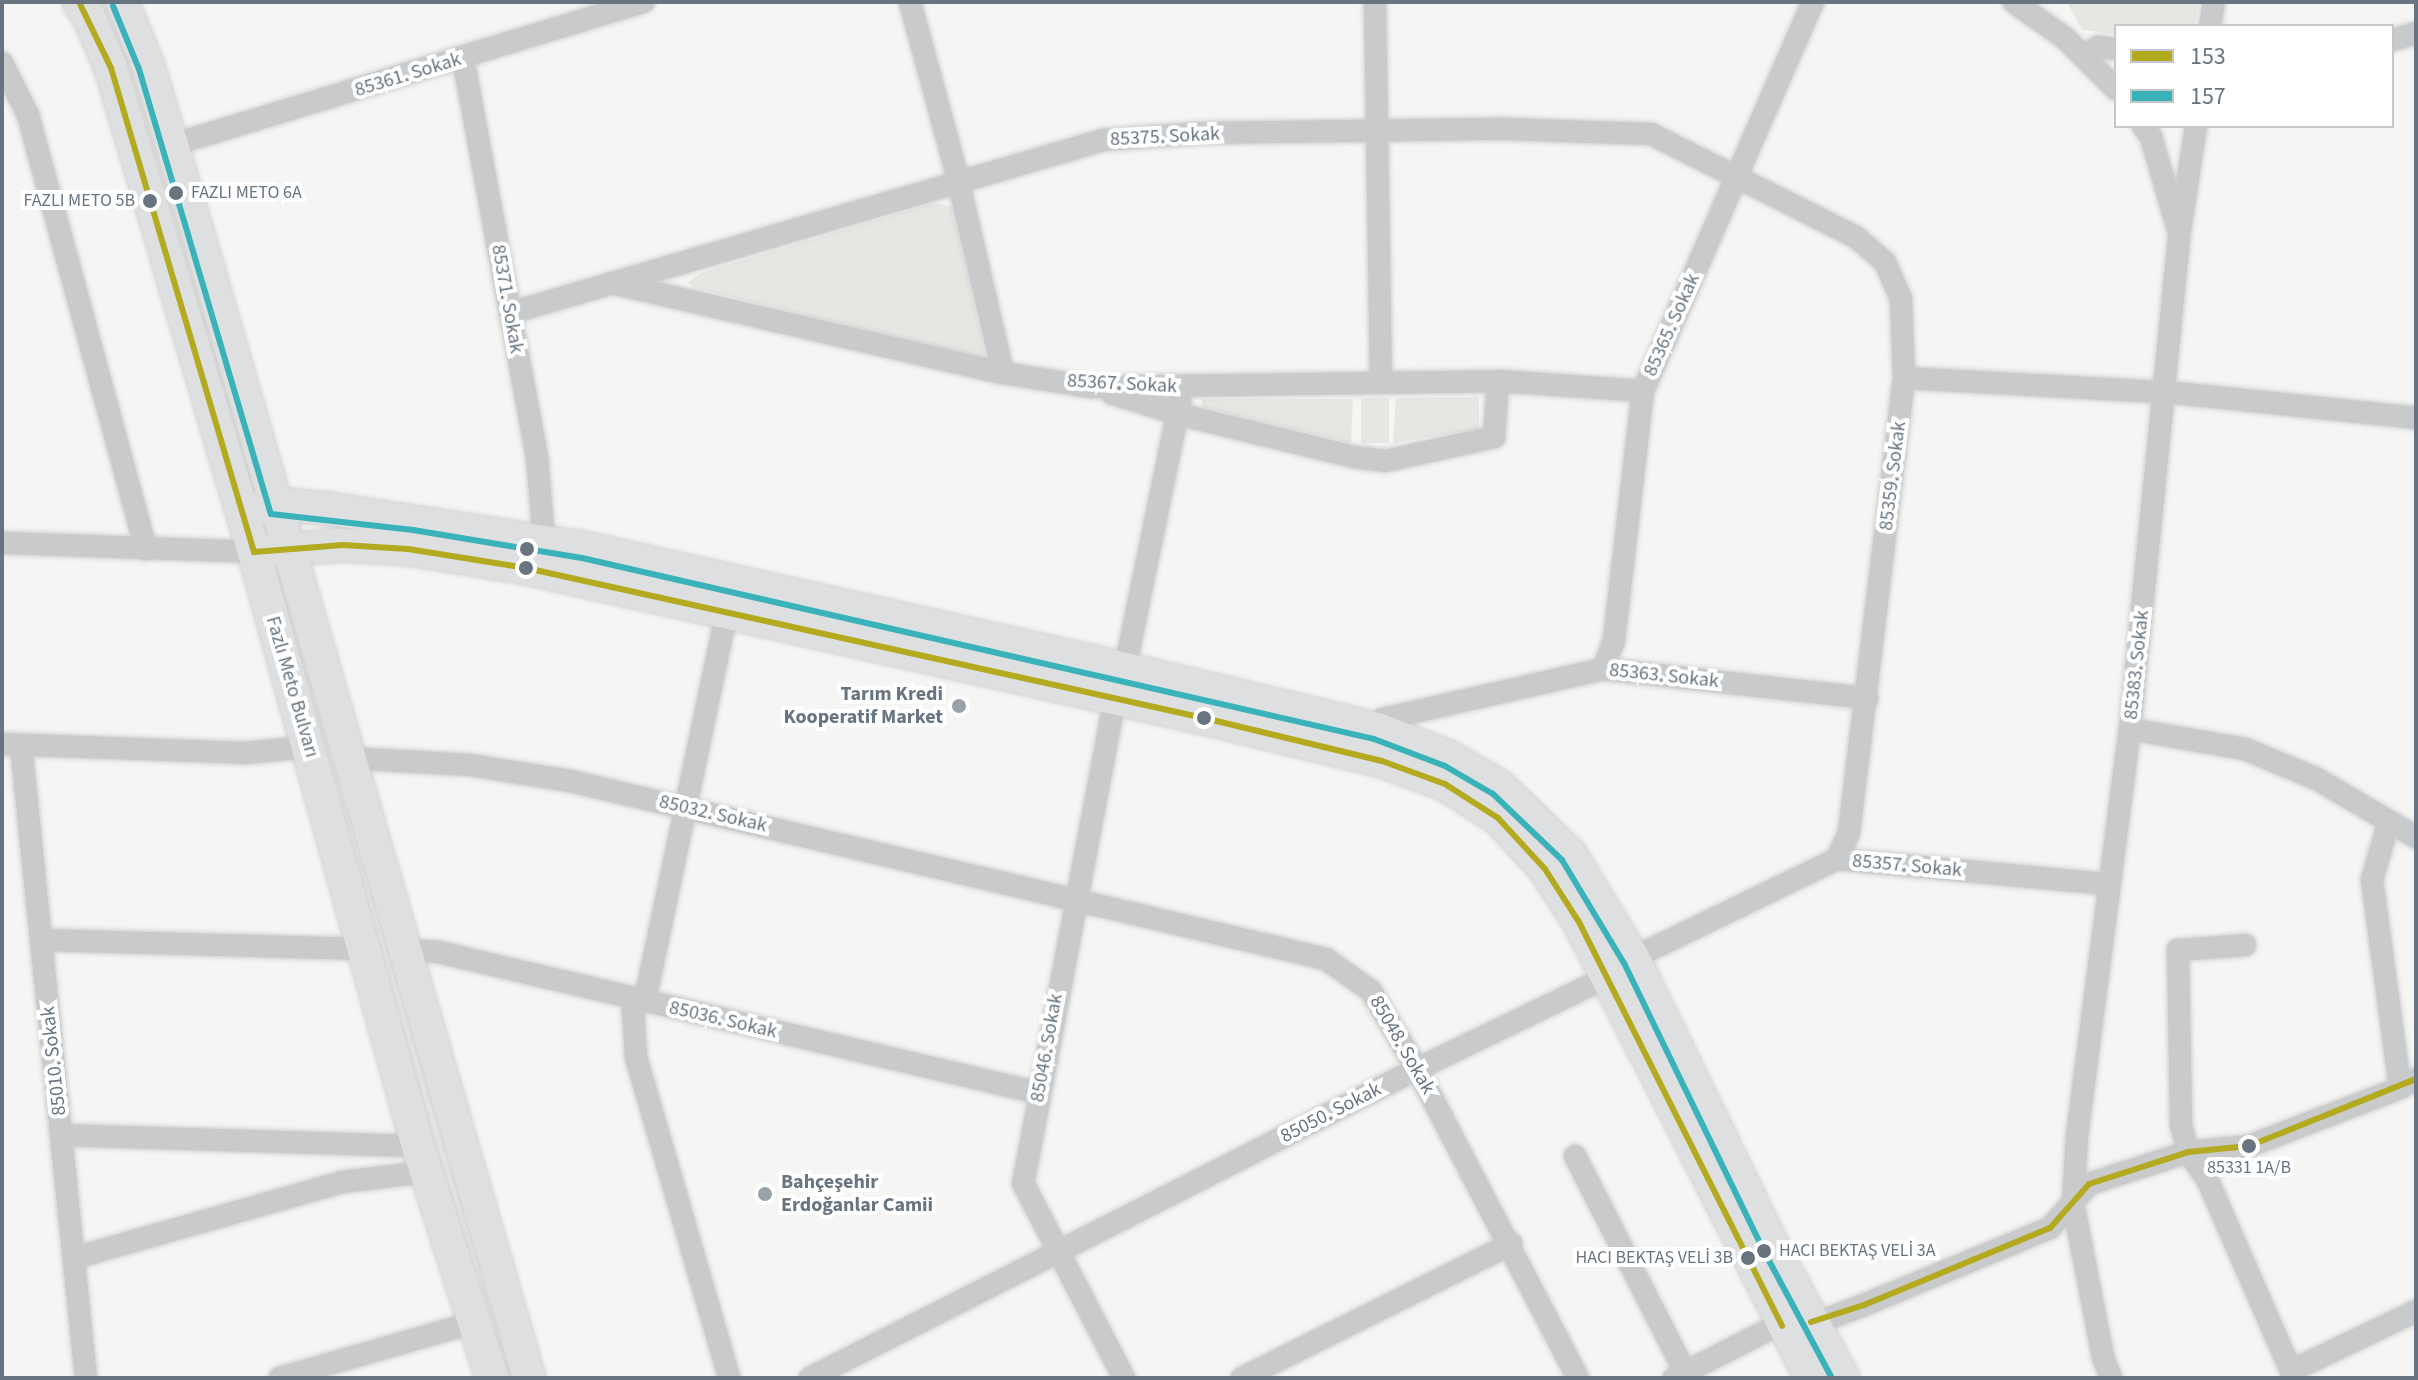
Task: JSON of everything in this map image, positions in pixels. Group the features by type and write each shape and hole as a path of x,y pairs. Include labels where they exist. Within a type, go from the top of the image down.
{"main road":[{"name":"Fazlı Meto Bulvarı","path":"79,2 90,19 111,68 254,552 422,1159 492,1378"},
{"name":"Fazlı Meto Bulvarı","path":"122,2 148,66 172,145 348,758 408,950 529,1378"},
{"path":"242,510 277,506 367,514 544,540 1120,683 1382,761 1445,784 1498,818 1545,869 1579,922 1796,1324 1843,1378"},
{"path":"254,552 343,545 408,549 526,568 727,611 1377,729 1449,757 1499,786 1570,854 1633,958 1796,1324 1811,1378"}],"street":[{"name":"85361. Sokak","path":"172,145 644,2"},
{"path":"910,2 956,171 956,182 1003,373"},
{"path":"1375,2 1381,381"},
{"name":"85365. Sokak","path":"1603,669 1614,640 1643,391 1813,2"},
{"path":"2210,24 2214,2"},
{"path":"2020,3 2084,56 2114,87"},
{"path":"2394,39 2416,33"},
{"path":"2084,56 2098,47 2114,49"},
{"name":"85371. Sokak","path":"463,58 537,457 544,540"},
{"path":"2,63 28,115 146,549"},
{"path":"2144,128 2151,137 2179,236"},
{"name":"85383. Sokak","path":"2111,1378 2103,1357 2073,1203 2077,1136 2130,729 2166,392 2179,236 2196,128"},
{"name":"85375. Sokak","path":"510,313 1103,140 1204,133 1506,129 1651,134 1737,180"},
{"name":"85359. Sokak","path":"1737,180 1856,237 1885,262 1901,299 1904,378 1849,833 1837,859"},
{"name":"85367. Sokak","path":"611,283 1003,373 1090,387 1498,381 1643,391"},
{"path":"1904,378 2166,392 2416,418"},
{"path":"1090,387 1178,414 1354,457 1385,461 1494,437 1498,381"},
{"path":"1120,683 1182,388"},
{"path":"2,543 254,552"},
{"path":"727,611 647,992 633,1010 636,1057 729,1378"},
{"name":"85363. Sokak","path":"1377,729 1383,719 1603,669 1867,698"},
{"name":"85046. Sokak","path":"1120,683 1074,899 1023,1183 1124,1378"},
{"path":"2130,729 2245,749 2317,779 2416,837"},
{"path":"12,744 244,753 309,747"},
{"name":"85010. Sokak","path":"12,744 41,940 86,1378"},
{"name":"85032. Sokak","path":"348,758 470,765 570,781 1074,899"},
{"path":"1575,1156 1680,1375 1796,1324 1864,1305 2050,1228 2089,1184 2188,1152 2249,1146 2408,1084 2372,880 2389,821"},
{"name":"85357. Sokak","path":"1633,958 1837,859 2108,884"},
{"name":"85048. Sokak","path":"1074,899 1326,959 1371,991 1417,1069 1511,1244 1578,1378"},
{"path":"41,940 364,949"},
{"path":"2245,945 2178,950 2178,1089 2188,1152 2208,1181 2293,1374 2416,1311"},
{"name":"85036. Sokak","path":"408,950 438,952 1039,1093"},
{"name":"85050. Sokak","path":"810,1378 1417,1069 1607,977"},
{"path":"62,1135 422,1159"},
{"path":"74,1258 422,1159"},
{"path":"1242,1378 1511,1244"},
{"path":"280,1378 475,1322"}],"shaded area":[{"path":"94,2 108,2 129,50 263,496 252,499"},
{"path":"2067,2 2199,2 2195,24 2114,24 2114,34 2082,30"},
{"path":"934,203 952,206 986,358 694,288 688,282 703,272"},
{"path":"1479,397 1479,429 1393,443 1396,398"},
{"path":"1361,398 1389,398 1389,443 1361,443"},
{"path":"1202,399 1353,399 1351,443 1202,407"},
{"path":"283,564 516,1378 504,1378 425,1127 271,566"}],"transit line":[{"name":"153","path":"79,2 111,68 254,552 343,545 408,549 526,568 1204,718 1382,761 1445,784 1498,818 1545,869 1579,922 1782,1326"},
{"name":"157","path":"113,6 139,69 271,514 413,530 582,558 1374,739 1445,766 1493,794 1562,860 1624,963 1767,1257 1832,1378"},
{"name":"153","path":"1811,1322 1864,1305 2050,1228 2089,1184 2188,1152 2249,1146 2416,1079"}],"place":[{"name":"FAZLI METO 6A","path":"176,193"},
{"name":"FAZLI METO 5B","path":"150,201"},
{"name":"Tarım Kredi Kooperatif Market","path":"959,706"},
{"name":"85331 1A/B","path":"2249,1146"},
{"name":"Bahçeşehir Erdoğanlar Camii","path":"765,1194"},
{"name":"HACI BEKTAŞ VELİ 3A","path":"1764,1251"},
{"name":"HACI BEKTAŞ VELİ 3B","path":"1748,1258"}]}
